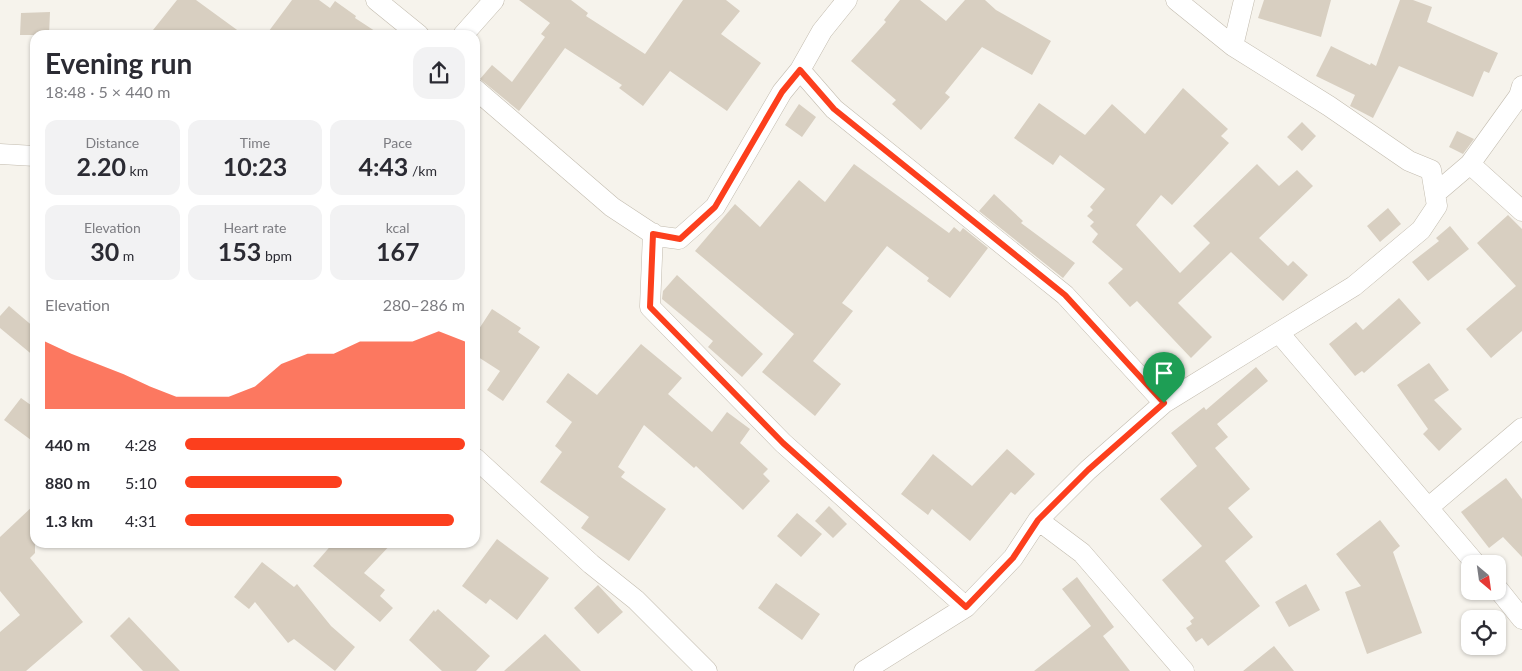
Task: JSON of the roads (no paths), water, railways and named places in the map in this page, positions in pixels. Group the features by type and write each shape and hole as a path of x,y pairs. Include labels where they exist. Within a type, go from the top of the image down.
{"street":[{"path":"376,0 413,30"},
{"path":"467,30 494,0"},
{"path":"480,93 612,207 653,234 680,239 715,207 782,92 800,70 822,31 848,0"},
{"path":"864,671 966,607 1013,558 1038,520 1088,470 1164,403 1354,286 1421,230 1437,206 1431,170 1409,161 1329,106 1233,46 1176,0"},
{"path":"1233,46 1244,0"},
{"path":"800,70 834,109 1065,295 1164,403"},
{"path":"1436,193 1470,164 1519,96 1522,86"},
{"path":"0,154 30,156"},
{"path":"1470,164 1522,211"},
{"path":"653,234 650,307 783,443 966,607"},
{"path":"1279,333 1469,555"},
{"path":"1430,508 1522,428"},
{"path":"480,463 590,564 636,600 707,671"},
{"path":"1038,520 1082,553 1184,671"},
{"path":"1506,599 1522,619"}]}
